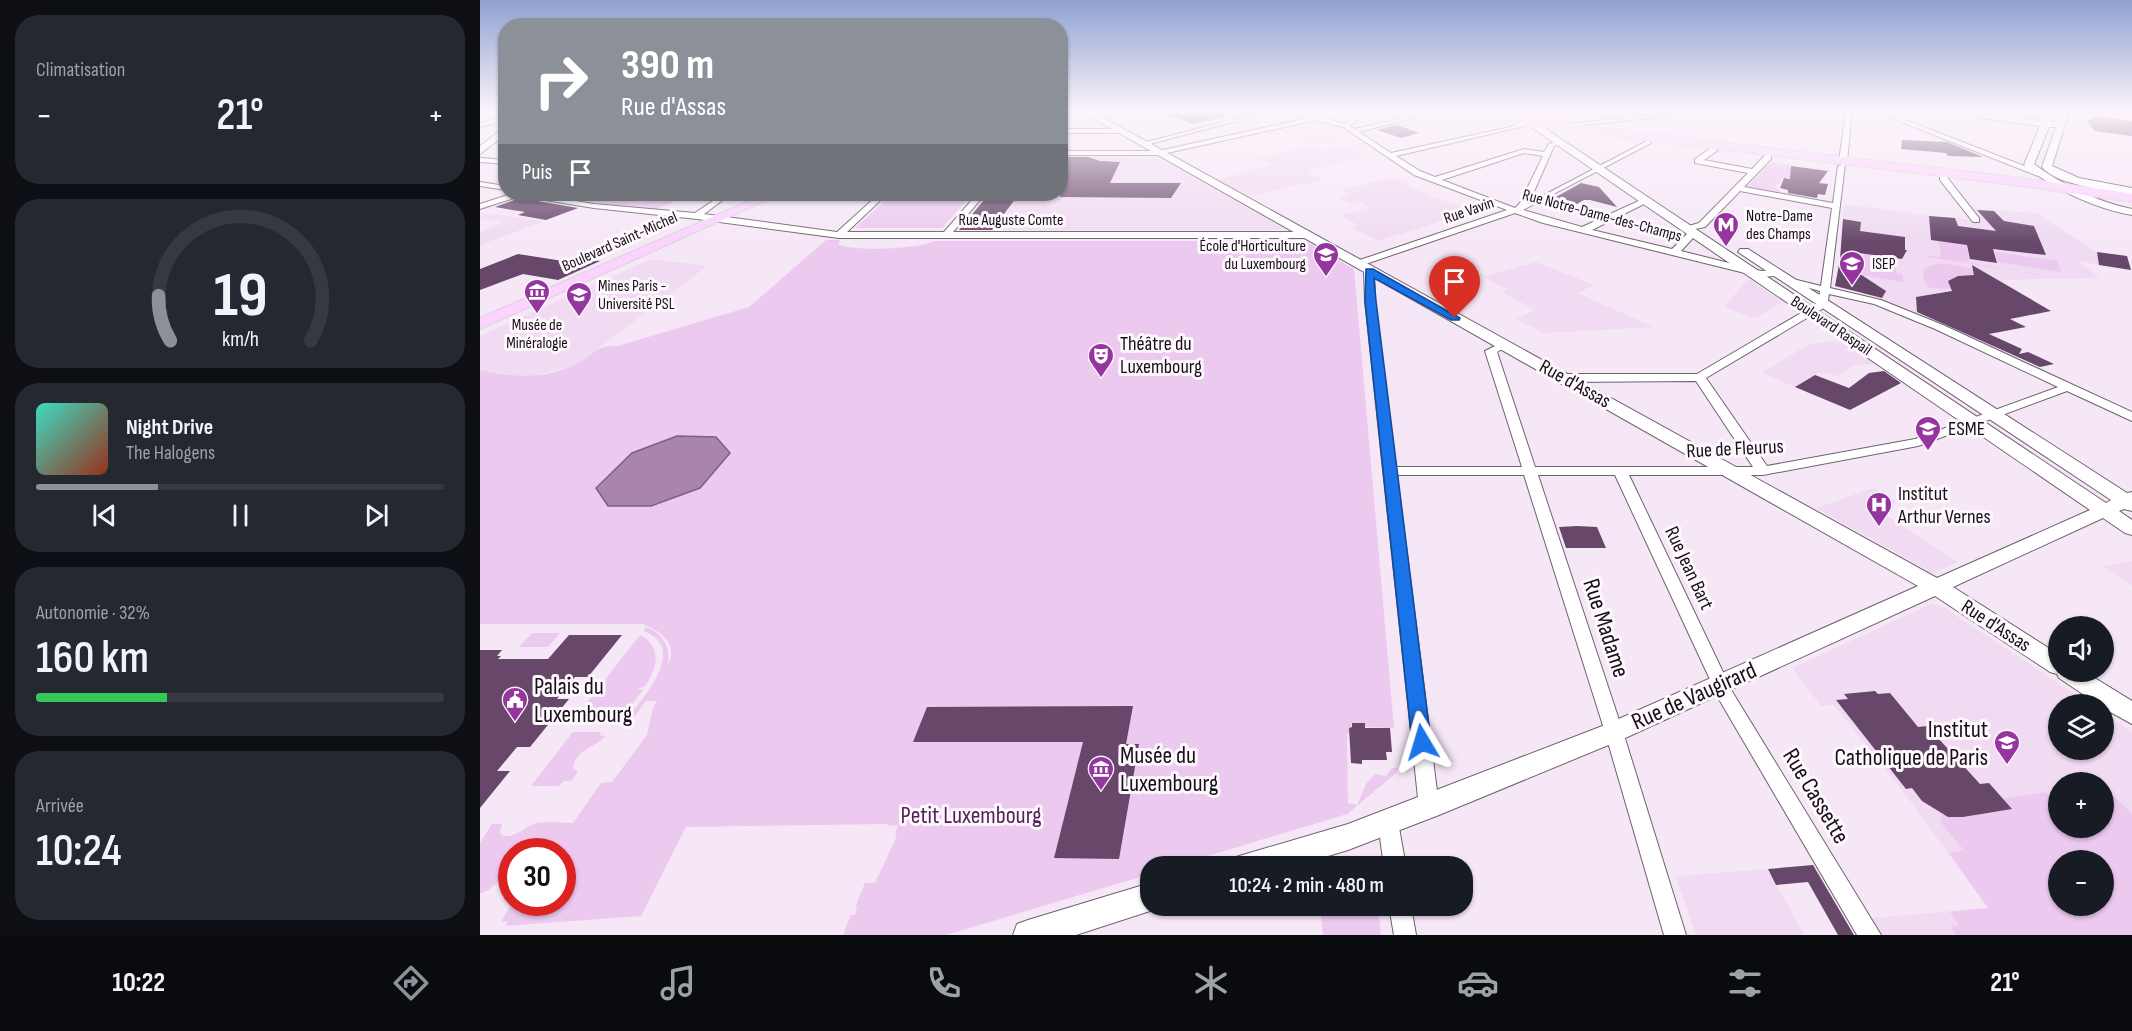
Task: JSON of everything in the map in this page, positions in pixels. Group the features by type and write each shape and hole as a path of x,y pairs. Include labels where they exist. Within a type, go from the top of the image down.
{"main road":[{"name":"Rue d'Assas","path":"1163,156 1733,471 1935,586 2048,659"},
{"name":"Boulevard Raspail","path":"1586,156 1696,230 1751,272 1819,302 1974,423 2132,529"},
{"path":"1757,156 2022,182 2132,198"},
{"path":"1776,156 2060,192 2076,191"},
{"path":"2033,156 2029,165 2046,177 2131,215"},
{"path":"2051,156 2047,167 2066,178 2083,176 2132,184"},
{"name":"Boulevard Raspail","path":"1604,167 1645,200 1789,281 1992,415 2130,502"},
{"path":"2022,182 2046,177 2066,178 2132,191"},
{"name":"Boulevard Saint-Michel","path":"480,324 758,201"},
{"name":"Rue de Vaugirard","path":"1283,856 1348,837 1429,807 1614,732 1935,586 2130,502"},
{"path":"2082,682 2132,714"},
{"path":"1046,933 1140,900"}],"street":[{"name":"Rue Notre-Dame-des-Champs","path":"1392,156 1417,173 1517,211 1751,272 1775,273"},
{"path":"1435,180 1510,156"},
{"path":"1517,211 1524,204 1546,156"},
{"name":"Rue Vavin","path":"1363,268 1517,211 1625,156"},
{"path":"1706,156 1698,161 1753,172"},
{"path":"1819,302 1844,156"},
{"path":"1991,156 2046,177"},
{"path":"1674,253 1768,157"},
{"path":"480,160 498,161"},
{"path":"1943,178 1976,220"},
{"path":"480,184 498,187"},
{"path":"1738,188 1836,206"},
{"path":"1584,230 1645,200"},
{"path":"480,207 498,201"},
{"name":"Rue Auguste Comte","path":"564,201 839,235 1306,236"},
{"path":"697,216 717,201"},
{"path":"839,235 875,201"},
{"path":"946,235 975,201"},
{"path":"1363,268 1370,301 1392,471 1429,807"},
{"path":"1563,378 1699,377 1819,302 1877,302 2132,417"},
{"name":"Rue Madame","path":"1503,345 1491,351 1614,732 1675,935"},
{"path":"1699,377 1763,471"},
{"name":"Rue de Fleurus","path":"1392,471 1763,471 1918,442 2068,387"},
{"name":"Rue Jean Bart","path":"1620,471 1720,683"},
{"name":"Rue Cassette","path":"1720,683 1870,935"},
{"path":"1388,822 1393,856"},
{"path":"1402,916 1405,935"}],"shaded area":[{"path":"1068,156 1157,157 1281,227 1281,230 992,230 1014,201 1068,201"},
{"path":"1271,156 1369,156 1306,171 1324,180 1248,196 1218,180 1271,165 1257,159"},
{"path":"1392,178 1472,211 1378,241 1352,227 1359,225 1340,216 1371,207 1361,202 1353,204 1339,198 1352,194 1342,190"},
{"path":"1844,204 1938,217 1980,220 1972,209 2036,213 2110,261 2129,264 2131,270 2077,261 2100,278 2000,280 2041,306 1944,325 1881,300 1885,291 1842,263 1841,239"},
{"path":"480,213 544,221 480,245 480,232 504,222 480,219"},
{"name":"Mines Paris - Université PSL","path":"651,259 707,266 583,360 570,367 527,377 480,370 480,336"},
{"path":"1536,262 1594,285 1578,293 1653,327 1544,333 1515,319 1535,310 1502,292 1507,289 1483,277"},
{"path":"1749,278 1783,302 1755,318 1724,307"},
{"path":"1841,341 1874,364 1855,365 1838,376 1819,372 1795,387 1762,373 1804,347 1814,343"},
{"path":"677,436 716,437 730,453 700,488 651,506 608,506 596,488 632,453"},
{"name":"Institut Arthur Vernes","path":"1873,488 1896,502 1878,510 1958,562 1933,573 1816,508"},
{"path":"2132,561 2132,586 2103,566 2109,565"},
{"name":"Institut Catholique de Paris","path":"1931,604 1943,607 2048,677 2048,682 2056,682 2074,694 2048,694 2048,760 2114,760 2114,720 2132,732 2132,935 1879,935 1869,918 1988,908 1905,794 1838,710 1833,705 1821,706 1792,668"},
{"path":"1768,869 1804,935 1696,935 1676,876"}],"green space":[{"path":"1771,162 1792,165 1789,167 1793,169 1790,178 1782,178 1780,184 1776,185 1775,188 1780,190 1779,193 1747,187"},
{"path":"582,201 675,201 656,210"},
{"path":"884,201 966,201 942,228 855,228"},
{"name":"Petit Luxembourg","path":"826,240 840,240 838,244 871,249 901,248 934,241 1299,241 1307,242 1354,269 1394,728 1365,727 1365,723 1352,723 1349,734 1347,734 1348,803 1357,805 1366,784 1375,774 1386,776 1392,768 1398,768 1396,773 1347,814 1208,856 1140,856 1140,877 946,935 843,935 851,915 855,915 857,907 855,907 865,883 875,883 897,836 895,835 898,825 887,826 888,824 686,827 641,916 506,926 508,921 501,922 504,916 576,916 576,838 498,838 498,882 489,890 480,893 480,843 492,824 502,824 500,833 503,836 520,832 537,823 573,823 601,783 612,782 647,735 653,707 657,701 646,701 632,720 626,720 651,687 662,661 662,649 656,639 643,631 646,627 657,633 665,642 668,665 671,651 669,644 661,634 642,624 480,624 480,370 529,376 552,373 576,364 604,347 618,346 749,307"},
{"path":"1939,241 1966,245 1970,261 1961,261 2046,276 1916,255 1941,257"},
{"path":"1995,252 2057,261 2061,272 1998,262"},
{"path":"1864,253 1896,259 1896,273 1903,275 1903,282 1862,275"},
{"path":"1936,264 1969,268 1980,272 1980,277 1967,275 1955,277 1949,282 1954,289 1930,288 1925,283 1923,273 1925,268"},
{"path":"532,633 560,633 548,647 519,647"},
{"path":"640,635 647,640 655,652 655,666 645,686 638,689 643,690 621,718 599,719 601,714 596,719 574,719"},
{"path":"573,732 601,732 599,735 605,736 578,757 573,768 578,772 571,781 564,781 559,786 531,786"},
{"path":"2046,792 2048,794 2048,838 2114,838 2114,796 2132,814 2132,935 1956,935 1951,927 1959,925 1950,912 1988,908 1949,853 1964,850 1940,822 1942,815 1963,817 2011,809 2003,799"},
{"path":"1321,916 1379,916 1381,935 1323,935"}],"building":[{"path":"1948,156 1980,156 1983,157"},
{"path":"1068,157 1088,157 1100,161 1120,162 1110,183 1181,183 1171,198 1068,197"},
{"path":"1791,166 1828,171 1819,183 1828,184 1825,195 1818,194 1817,198 1788,193 1788,190 1780,188 1784,178 1790,179"},
{"path":"1581,183 1599,187 1617,207 1590,200 1577,204 1554,198"},
{"path":"512,201 537,201 578,208 546,220 518,215 525,212 495,207"},
{"path":"983,201 1014,201 992,230 959,230"},
{"path":"1977,210 1994,211 2004,221 2034,226 2046,255 1993,249 1997,263 1970,259 1967,245 1931,240 1929,216 1955,218 1958,226 1996,231"},
{"path":"1843,219 1861,222 1860,231 1905,237 1905,250 1907,250 1902,259 1859,253 1857,272 1886,291 1882,298 1835,286"},
{"path":"2097,252 2127,256 2131,270 2099,265"},
{"path":"518,254 563,261 572,257 600,261 558,280 523,274 480,290 480,269"},
{"path":"1972,265 2051,311 2010,319 2026,327 1989,334 2022,349 2019,354 2028,352 2054,364 2040,367 1917,312 1916,297 1952,291 1948,281 1958,276 1974,275"},
{"path":"1884,371 1901,383 1850,410 1795,387 1815,375 1849,388 1869,373"},
{"path":"1559,527 1597,527 1606,548 1566,548"},
{"name":"Palais du Luxembourg","path":"569,635 622,635 588,677 575,677 557,699 569,699 530,747 517,747 497,771 510,771 480,808 480,650 502,650 497,656 501,656 498,659 548,659"},
{"path":"1875,691 1878,694 1890,693 1918,727 1927,726 1980,784 1989,783 2012,809 1963,817 1948,817 1922,801 1912,788 1906,789 1836,700 1848,699 1844,694"},
{"path":"1133,706 1126,744 1139,744 1119,859 1054,858 1083,742 913,742 927,707"},
{"path":"1352,723 1365,723 1365,728 1390,728 1392,752 1386,752 1387,760 1362,760 1362,764 1351,763 1349,728 1352,727"},
{"path":"1813,865 1854,935 1838,935 1808,882 1776,885 1768,869"}],"place":[{"name":"Notre-Dame des Champs","path":"1726,248"},
{"name":"École d'Horticulture du Luxembourg","path":"1326,278"},
{"name":"ISEP","path":"1852,287"},
{"name":"Musée de Minéralogie","path":"537,315"},
{"name":"Mines Paris - Université PSL","path":"579,318"},
{"name":"Théâtre du Luxembourg","path":"1101,379"},
{"name":"ESME","path":"1928,452"},
{"name":"Institut Arthur Vernes","path":"1879,528"},
{"name":"Palais du Luxembourg","path":"515,723"},
{"name":"Institut Catholique de Paris","path":"2007,766"},
{"name":"Musée du Luxembourg","path":"1101,792"}],"route":[{"path":"1422,742 1392,471 1370,301 1369,271 1455,318"}]}
